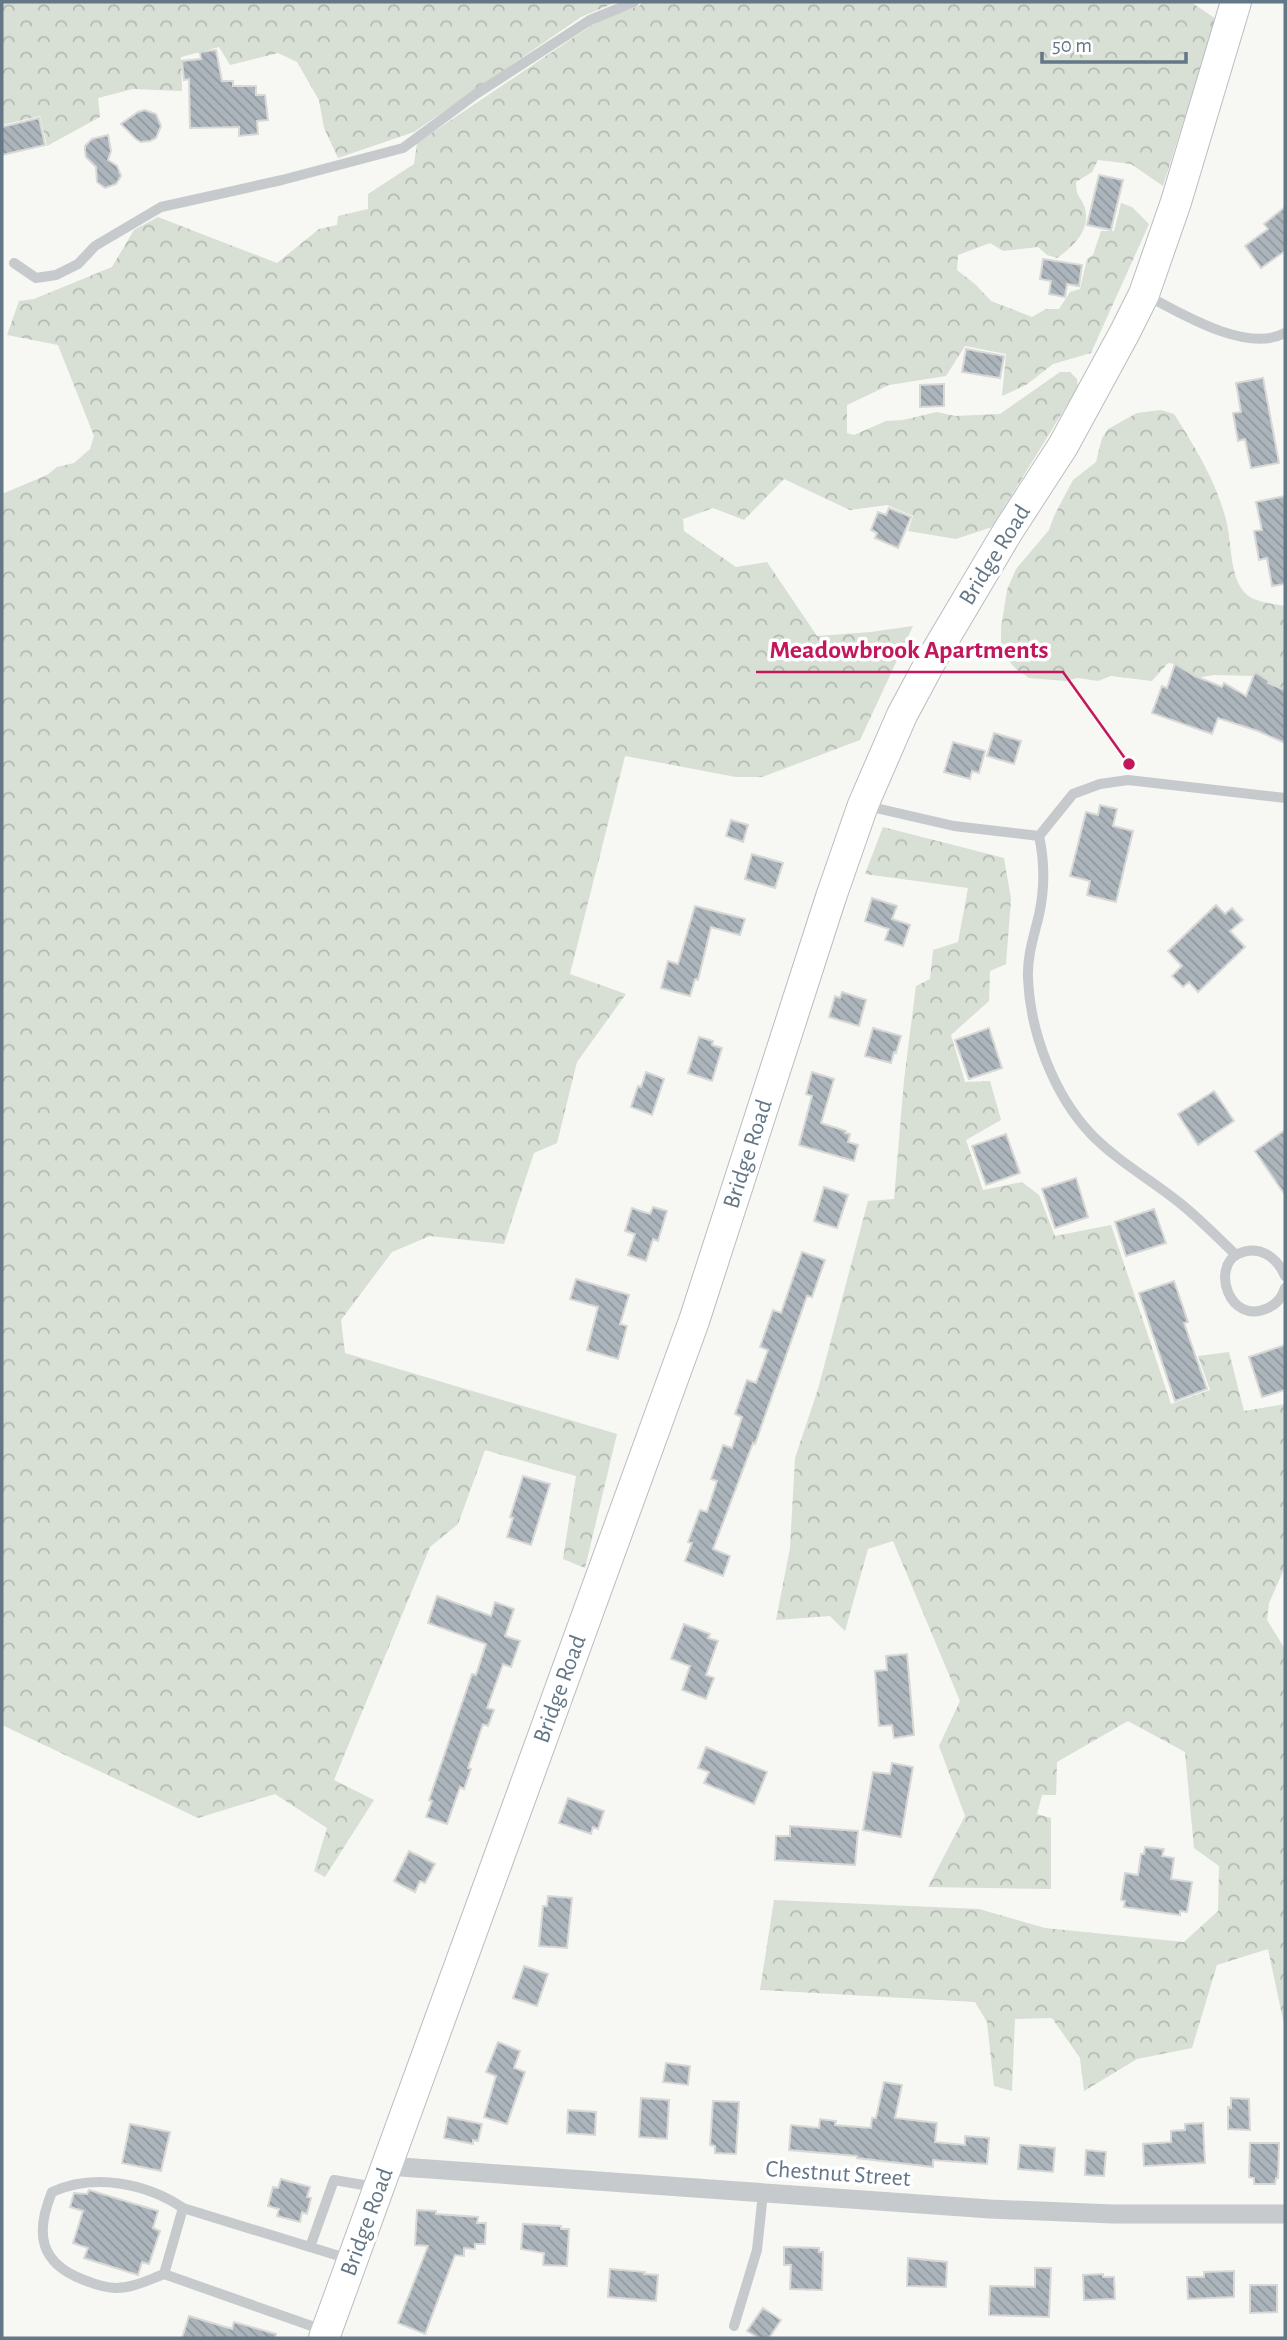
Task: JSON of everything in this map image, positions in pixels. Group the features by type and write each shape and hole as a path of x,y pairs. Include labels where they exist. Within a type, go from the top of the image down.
{"main road":[{"name":"Bridge Road","path":"325,2334 694,1321 826,911 863,805 902,715 932,659 1002,541 1063,446 1144,293 1177,202 1236,2"}],"street":[{"name":"Chestnut Street","path":"383,2177 763,2193 990,2209 1113,2214 1285,2214"}],"lane":[{"path":"14,263 36,278 56,275 78,264 95,246 161,207 403,148 476,94 590,20 634,2"},
{"path":"1144,293 1224,333 1255,339 1278,337 1285,333"},
{"path":"1039,836 1073,794 1100,784 1128,780 1285,798"},
{"path":"863,805 954,826 1039,836"},
{"path":"1039,836 1044,860 1044,886 1027,975 1036,1028 1050,1068 1076,1117 1091,1134 1178,1202 1235,1254"},
{"path":"1285,1276 1278,1263 1267,1253 1251,1250 1235,1254 1227,1269 1225,1283 1235,1304 1244,1311 1270,1307 1281,1298 1285,1288"},
{"path":"310,2247 334,2180 383,2177"},
{"path":"325,2334 164,2274 135,2285 114,2288 78,2278 49,2258 44,2249 45,2209 52,2192 67,2185 87,2183 139,2186 164,2195 183,2207 353,2260"},
{"path":"734,2326 757,2250 763,2193"},
{"path":"164,2274 183,2207"}],"green space":[{"path":"2,2 617,2 581,17 414,132 338,158 324,128 319,100 297,62 278,53 230,65 219,47 181,57 182,91 133,89 98,98 100,117 47,146 40,116 2,125"},
{"path":"643,2 1191,2 1216,19 1163,186 1131,164 1098,160 1092,172 1076,182 1085,208 1083,231 1069,249 1057,258 1047,255 1038,247 1003,251 990,243 958,255 957,270 991,301 1032,317 1046,309 1059,309 1070,292 1080,289 1087,259 1093,255 1101,231 1114,231 1121,203 1132,207 1149,224 1091,353 1053,364 1026,385 1002,396 1006,354 965,346 946,376 889,385 847,405 847,433 854,435 886,421 937,412 955,416 1000,414 1060,372 1070,372 1077,379 1078,387 992,527 956,539 908,531 913,516 887,505 850,510 784,479 744,520 713,508 683,519 684,531 736,567 767,562 817,636 913,626 860,740 762,777 736,777 625,756 570,974 626,994 577,1062 557,1143 534,1153 504,1244 430,1236 392,1252 341,1320 345,1353 617,1434 585,1568 563,1559 576,1476 485,1450 458,1524 430,1547 334,1780 374,1800 325,1877 314,1871 327,1828 275,1794 198,1818 2,1725 2,494 47,475 57,467 74,463 90,449 94,436 58,345 7,335 19,301 34,299 112,267 134,230 158,217 277,263 319,229 337,225 338,216 368,209 368,194 414,164 417,143 598,21 639,6"},
{"path":"1161,410 1174,414 1211,478 1226,520 1234,568 1240,586 1254,599 1285,606 1285,690 1268,683 1255,672 1253,676 1214,675 1196,678 1175,664 1168,663 1152,681 1111,676 1098,681 1078,678 1066,681 1029,678 1016,669 1001,652 1001,628 1007,590 1016,569 1049,530 1073,480 1096,462 1102,438 1108,429 1137,413"},
{"path":"883,827 1004,858 1011,899 1006,964 990,971 989,1001 951,1035 965,1082 990,1081 1001,1120 966,1140 983,1190 1022,1182 1039,1195 1055,1236 1111,1225 1171,1404 1210,1390 1198,1356 1229,1352 1244,1411 1285,1404 1285,1567 1269,1603 1267,1620 1285,1649 1285,2029 1268,1949 1217,1965 1192,2048 1137,2059 1084,2091 1080,2058 1052,2018 1015,2019 1012,2091 994,2086 987,2022 975,2002 760,1990 774,1900 979,1909 1045,1928 1184,1942 1218,1911 1219,1866 1194,1848 1185,1752 1128,1721 1057,1762 1056,1795 1042,1795 1037,1814 1051,1818 1051,1889 928,1887 965,1816 939,1746 960,1701 893,1541 868,1549 845,1631 830,1616 776,1620 790,1548 795,1458 818,1389 868,1201 894,1199 904,1080 916,986 930,979 933,950 958,942 968,888 865,874"}],"building":[{"path":"216,50 222,81 233,81 233,86 256,86 256,95 265,95 268,120 257,121 258,134 239,136 239,127 190,128 189,79 184,80 182,61 201,59 200,52"},
{"path":"145,110 156,114 161,126 156,138 141,142 121,124"},
{"path":"39,118 45,145 2,155 2,127"},
{"path":"108,135 111,151 108,160 117,166 121,176 116,184 105,188 97,182 96,167 86,157 85,146 92,139"},
{"path":"1099,175 1123,180 1111,230 1087,225"},
{"path":"1285,207 1285,251 1261,268 1245,246 1268,229 1264,224"},
{"path":"1043,259 1082,265 1079,286 1067,284 1065,297 1049,294 1051,281 1040,279"},
{"path":"966,349 1004,356 1000,378 962,372"},
{"path":"1263,378 1279,463 1251,468 1245,439 1238,441 1233,413 1241,412 1236,383"},
{"path":"944,384 944,406 920,407 920,385"},
{"path":"1285,496 1285,584 1272,586 1267,558 1259,560 1254,531 1262,530 1256,502"},
{"path":"889,508 911,517 898,548 875,538 877,533 871,530 878,512 886,515"},
{"path":"1175,664 1222,687 1224,683 1246,696 1255,672 1269,681 1268,683 1285,690 1285,743 1218,718 1212,734 1152,713 1162,686 1167,688"},
{"path":"994,733 1021,741 1014,764 987,756"},
{"path":"953,742 985,751 979,773 972,771 970,779 944,772"},
{"path":"1100,805 1117,809 1113,826 1133,831 1116,902 1087,895 1090,881 1070,876 1086,812 1098,815"},
{"path":"731,820 748,825 743,842 726,836"},
{"path":"752,854 783,863 775,888 745,879"},
{"path":"872,898 897,906 892,919 910,925 903,946 885,940 889,929 865,921"},
{"path":"1216,905 1225,914 1232,908 1243,920 1230,931 1245,947 1198,992 1189,982 1183,987 1172,976 1182,966 1168,951"},
{"path":"695,906 745,919 740,935 711,927 698,980 695,979 690,996 661,988 668,961 678,964"},
{"path":"842,992 866,1000 859,1026 829,1017 835,996 840,998"},
{"path":"873,1028 901,1036 891,1063 865,1056"},
{"path":"989,1028 1002,1068 969,1079 955,1040"},
{"path":"699,1037 713,1041 712,1045 722,1048 712,1081 688,1073"},
{"path":"646,1072 664,1079 652,1115 631,1107"},
{"path":"812,1072 834,1079 821,1123 850,1134 848,1142 858,1145 854,1161 799,1145 812,1096 806,1094"},
{"path":"1214,1091 1234,1121 1198,1145 1178,1114"},
{"path":"1285,1130 1285,1195 1255,1151"},
{"path":"1006,1134 1020,1173 986,1185 972,1146"},
{"path":"1076,1178 1088,1217 1055,1228 1042,1189"},
{"path":"824,1187 848,1195 837,1228 814,1221"},
{"path":"653,1207 667,1211 658,1241 653,1239 646,1261 628,1255 635,1234 625,1231 632,1208 650,1214"},
{"path":"1154,1209 1166,1243 1126,1256 1115,1222"},
{"path":"802,1252 825,1260 812,1297 807,1296 755,1444 753,1443 713,1549 730,1556 723,1576 685,1561 692,1543 688,1542 700,1510 707,1512 717,1481 711,1479 723,1445 732,1448 742,1417 735,1414 747,1380 756,1383 768,1350 760,1347 773,1310 781,1313"},
{"path":"576,1279 629,1295 620,1324 627,1326 618,1359 587,1350 598,1307 570,1299"},
{"path":"1174,1281 1188,1322 1184,1323 1207,1389 1175,1401 1139,1293"},
{"path":"1285,1345 1285,1390 1262,1397 1249,1357"},
{"path":"523,1476 550,1484 531,1545 507,1537 513,1518 510,1517"},
{"path":"437,1596 491,1616 495,1602 514,1609 505,1636 520,1641 511,1667 503,1664 487,1708 494,1710 488,1726 483,1724 464,1789 460,1787 447,1824 426,1817 432,1801 429,1800 472,1674 476,1675 486,1644 428,1623"},
{"path":"684,1624 710,1634 708,1638 718,1641 706,1675 714,1678 706,1699 682,1690 690,1666 671,1659"},
{"path":"907,1654 914,1735 894,1738 892,1725 879,1726 875,1671 887,1670 886,1656"},
{"path":"706,1747 767,1772 754,1804 704,1783 709,1772 698,1768"},
{"path":"892,1763 913,1767 901,1837 863,1830 873,1772 890,1774"},
{"path":"568,1798 604,1811 598,1829 593,1827 591,1834 559,1823"},
{"path":"790,1826 858,1831 855,1865 775,1860 776,1836 790,1836"},
{"path":"1145,1847 1164,1849 1162,1856 1174,1858 1171,1879 1192,1882 1187,1912 1180,1911 1180,1915 1124,1907 1125,1901 1121,1900 1125,1873 1138,1875 1141,1854 1144,1854"},
{"path":"409,1851 435,1864 425,1883 420,1881 415,1892 394,1881"},
{"path":"548,1896 572,1898 567,1948 539,1946 543,1906 547,1906"},
{"path":"524,1966 548,1974 537,2006 513,1998"},
{"path":"498,2042 520,2051 514,2068 525,2072 507,2124 484,2117 496,2076 486,2072"},
{"path":"666,2063 690,2066 688,2085 663,2082"},
{"path":"884,2082 902,2085 895,2118 937,2123 935,2142 965,2145 965,2136 989,2138 987,2164 933,2160 933,2167 789,2150 791,2125 819,2128 820,2119 836,2121 835,2125 871,2128"},
{"path":"641,2098 669,2100 667,2139 639,2137"},
{"path":"1231,2098 1249,2099 1250,2130 1228,2129 1228,2107 1231,2108"},
{"path":"713,2101 739,2102 736,2154 715,2153 715,2146 710,2145"},
{"path":"568,2110 596,2112 595,2135 567,2133"},
{"path":"448,2117 482,2124 478,2141 473,2140 473,2144 444,2138"},
{"path":"1203,2123 1205,2163 1144,2166 1143,2144 1171,2142 1171,2131 1185,2130 1185,2124"},
{"path":"130,2124 170,2132 161,2171 122,2163"},
{"path":"1250,2143 1279,2143 1278,2178 1275,2184 1254,2184 1254,2178 1249,2177"},
{"path":"1020,2145 1055,2148 1053,2172 1018,2169"},
{"path":"1086,2150 1106,2152 1104,2176 1085,2175"},
{"path":"281,2179 310,2187 307,2197 311,2198 307,2214 302,2212 300,2222 277,2216 279,2209 268,2206 273,2187 278,2188"},
{"path":"89,2190 158,2211 153,2228 160,2231 149,2264 142,2262 138,2275 84,2258 88,2248 73,2243 83,2211 70,2207 74,2193 87,2194"},
{"path":"417,2210 478,2217 477,2223 486,2223 485,2244 475,2244 475,2249 464,2248 464,2256 455,2255 425,2334 398,2323 428,2246 415,2245"},
{"path":"523,2224 561,2226 561,2229 569,2229 567,2266 543,2265 544,2253 521,2249"},
{"path":"784,2247 819,2248 819,2252 823,2252 822,2290 790,2289 791,2265 784,2265"},
{"path":"908,2258 947,2262 946,2287 907,2286"},
{"path":"1035,2268 1051,2268 1049,2317 989,2315 990,2286 1035,2287"},
{"path":"610,2269 658,2275 656,2301 608,2297"},
{"path":"1234,2271 1234,2297 1188,2299 1187,2277 1204,2277 1204,2272"},
{"path":"1103,2274 1103,2277 1114,2277 1115,2299 1084,2300 1083,2275"},
{"path":"1250,2285 1277,2285 1277,2312 1250,2313"},
{"path":"763,2308 781,2320 769,2338 759,2338 747,2331"},
{"path":"189,2316 232,2329 234,2322 276,2334 275,2338 182,2338"}],"place":[{"name":"Meadowbrook Apartments","path":"1129,764"}]}
